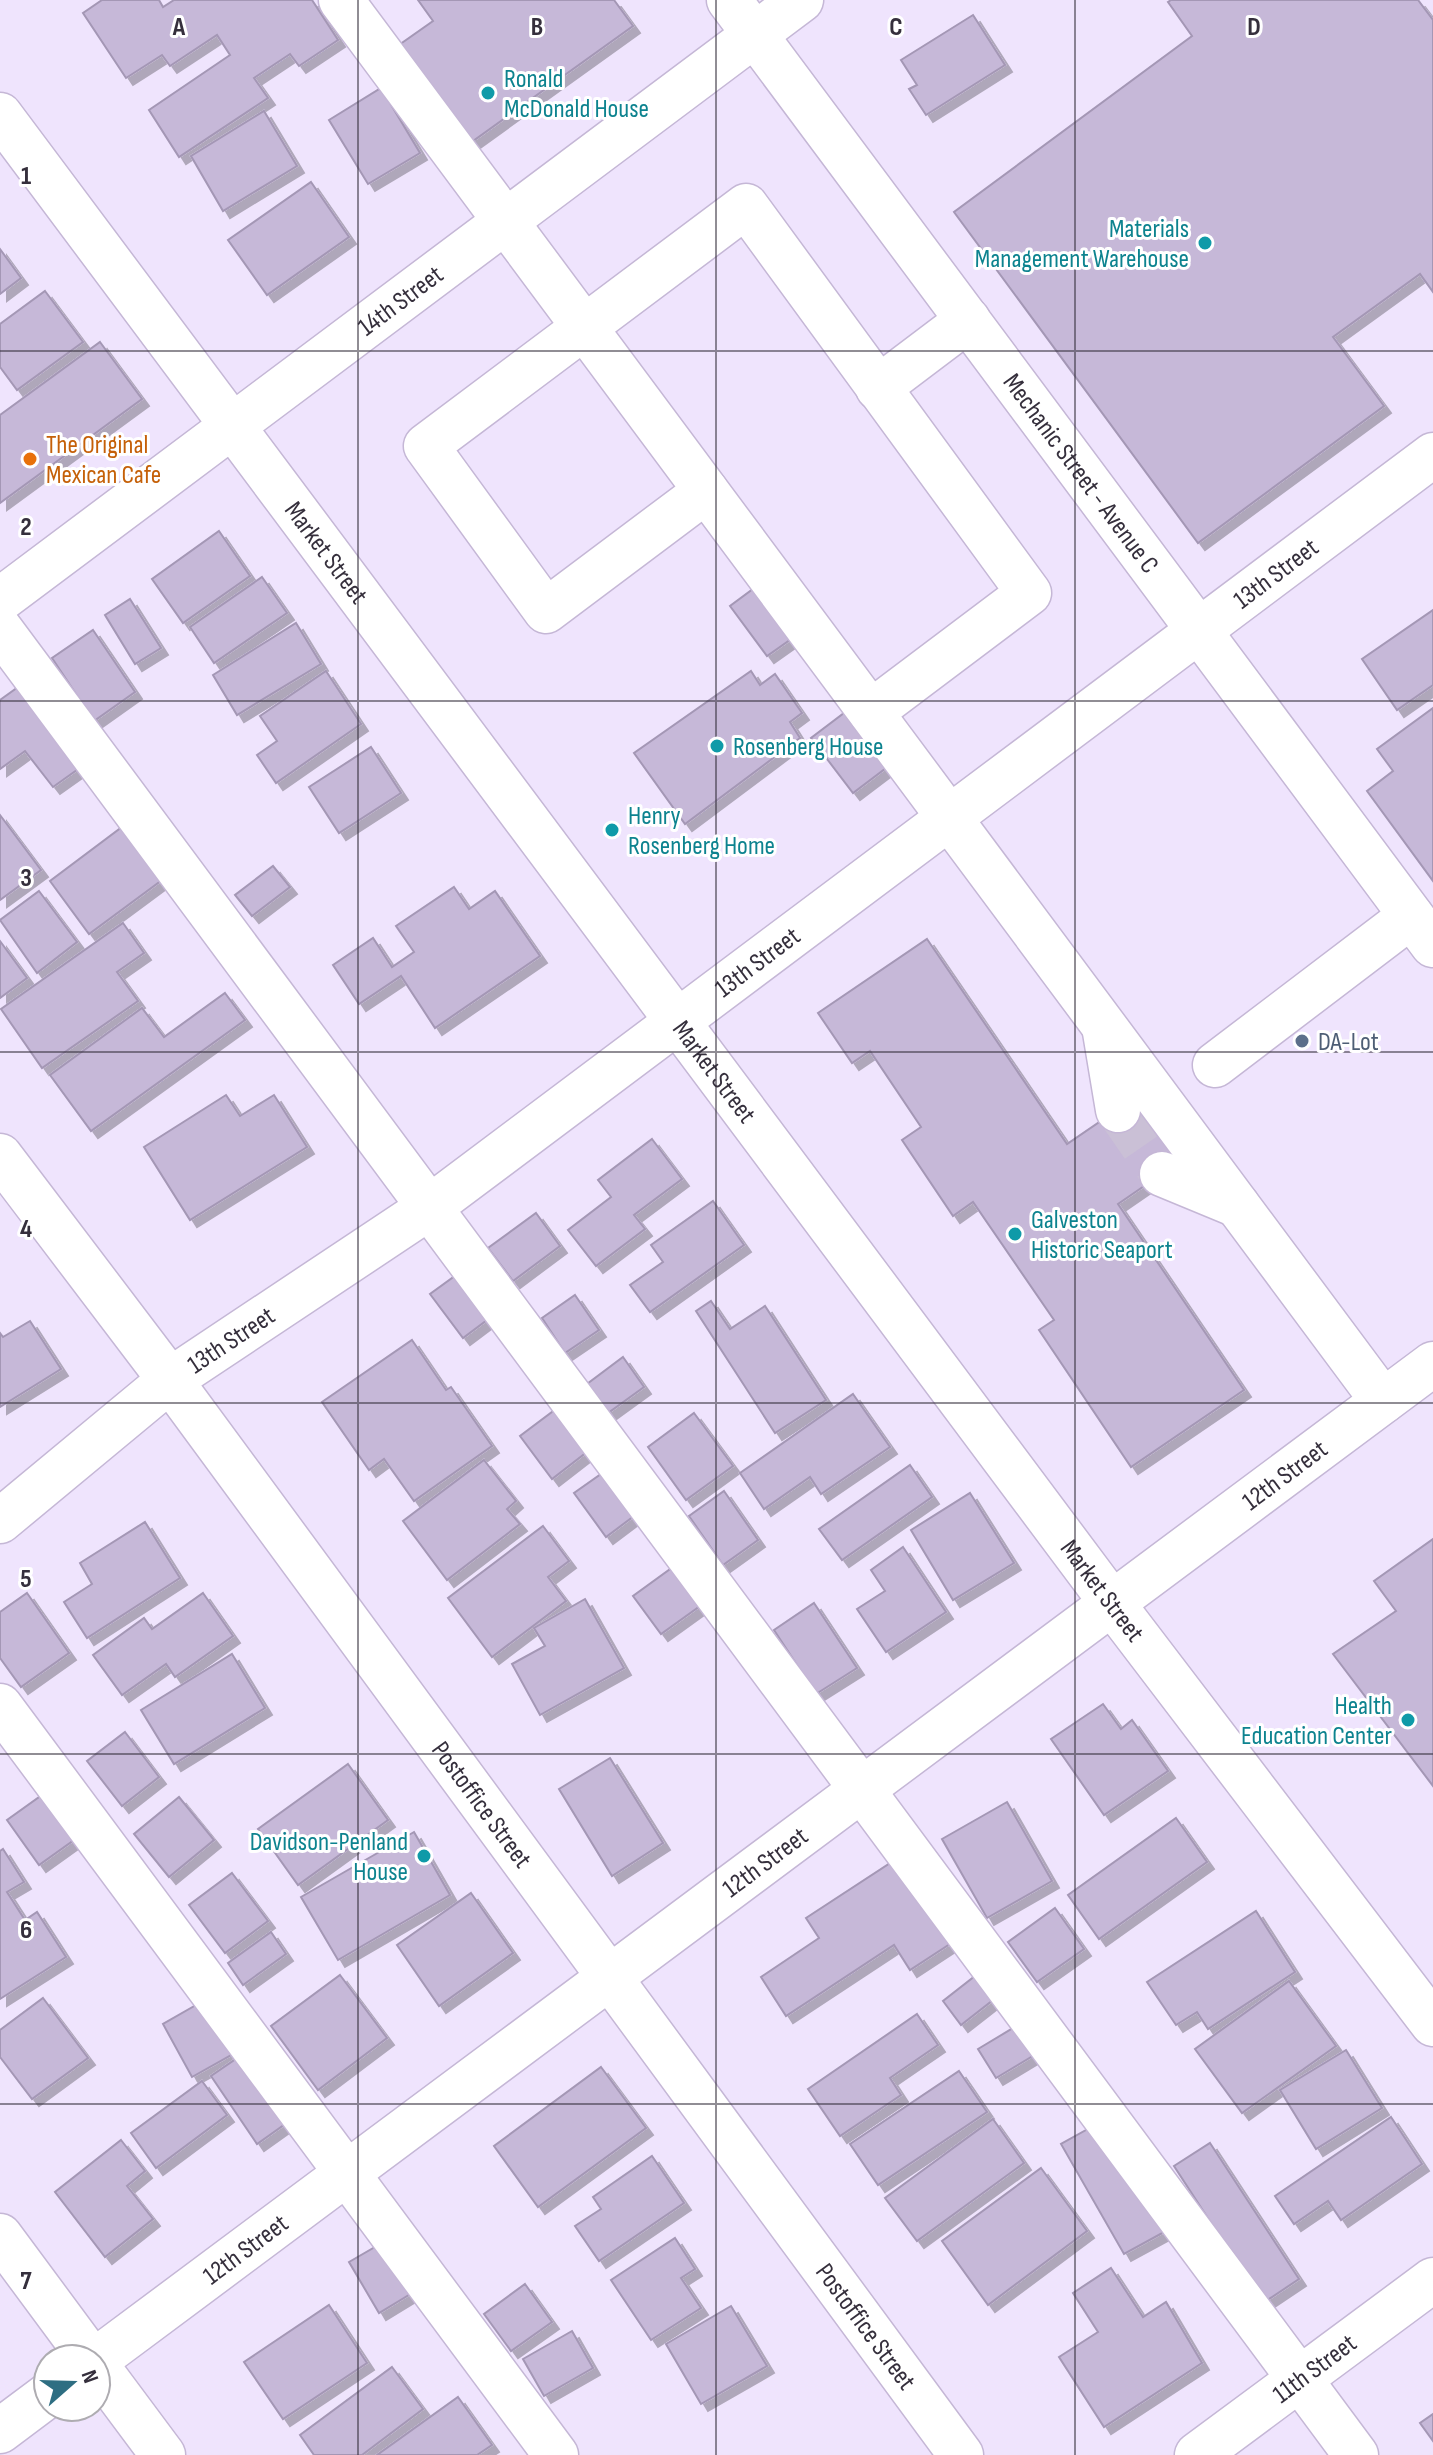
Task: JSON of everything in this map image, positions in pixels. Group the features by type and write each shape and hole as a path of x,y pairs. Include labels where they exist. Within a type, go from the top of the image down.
{"street":[{"path":"341,0 1383,1401"},
{"name":"14th Street","path":"0,600 505,221 742,17 801,0"},
{"name":"Mechanic Street - Avenue C","path":"742,17 1422,930"},
{"name":"Market Street","path":"0,115 1112,1603 1433,2024"},
{"path":"706,491 546,611 426,446 746,206 1029,593 871,712"},
{"path":"878,388 968,320"},
{"name":"13th Street","path":"0,1521 170,1380 430,1207 1433,455"},
{"path":"0,629 1356,2455"},
{"path":"1215,1065 1422,930"},
{"path":"1104,1026 1118,1110"},
{"name":"Postoffice Street","path":"0,1156 170,1380 961,2455"},
{"path":"1162,1174 1238,1206"},
{"name":"12th Street","path":"112,2348 1433,1364"},
{"path":"0,1706 556,2455"},
{"path":"0,2236 80,2343"},
{"name":"11th Street","path":"1197,2455 1433,2280"},
{"path":"112,2386 163,2455"},
{"path":"0,2431 32,2407"}],"building":[{"path":"102,0 159,0 163,7 174,0 312,0 338,40 299,66 290,54 254,78 268,98 179,157 149,110 230,55 217,35 170,66 162,55 126,78 83,13"},
{"name":"Ronald McDonald House","path":"418,0 614,0 633,26 473,141 399,45 433,21"},
{"name":"Materials Management Warehouse","path":"1418,0 1433,20 1433,292 1420,274 1333,337 1384,406 1198,543 954,212 1192,36 1168,2"},
{"path":"973,15 1005,65 926,115 909,89 917,85 901,60"},
{"path":"381,88 420,153 368,184 329,120"},
{"path":"264,111 297,166 223,211 191,156"},
{"path":"311,182 349,237 267,295 228,240"},
{"path":"0,249 21,278 0,294"},
{"path":"45,291 83,342 17,390 0,367 0,324"},
{"name":"The Original Mexican Cafe","path":"100,342 142,399 0,503 0,415"},
{"path":"219,531 250,576 183,623 152,579"},
{"path":"262,577 287,613 214,663 190,627"},
{"path":"757,586 794,637 767,656 730,606"},
{"path":"130,599 161,648 135,664 105,615"},
{"path":"1433,610 1433,685 1397,710 1362,659"},
{"path":"296,623 321,664 237,715 213,675"},
{"path":"93,630 135,692 94,721 52,658"},
{"path":"326,671 361,724 276,783 257,755 277,741 260,716"},
{"name":"Rosenberg House","path":"751,671 760,685 775,674 802,713 790,722 800,738 685,824 634,753"},
{"path":"21,685 81,767 53,787 25,751 0,769 0,700"},
{"path":"1433,708 1433,881 1367,791 1393,771 1377,749"},
{"path":"848,710 890,765 853,793 811,738"},
{"path":"371,747 401,793 339,833 309,787"},
{"path":"0,815 41,870 0,900"},
{"path":"122,827 162,880 89,934 50,881"},
{"path":"273,866 290,887 252,916 235,895"},
{"path":"454,887 469,909 495,891 540,956 435,1028 401,976 359,1004 333,965 373,938 392,967 414,952 396,926"},
{"path":"39,891 77,942 37,973 0,920"},
{"path":"123,923 144,953 117,972 138,1001 42,1068 1,1009"},
{"path":"927,939 1067,1144 1136,1097 1179,1162 1118,1204 1244,1390 1131,1467 1039,1330 1054,1320 973,1202 953,1216 902,1140 921,1127 870,1051 852,1063 818,1013"},
{"path":"0,941 27,978 0,998"},
{"path":"225,993 245,1020 91,1131 50,1075 142,1008 164,1037"},
{"path":"226,1095 240,1116 274,1095 307,1147 190,1220 144,1147"},
{"path":"652,1139 682,1179 634,1215 645,1229 596,1266 568,1230 611,1197 598,1180"},
{"path":"713,1201 744,1245 650,1312 630,1285 663,1262 651,1245"},
{"path":"536,1213 560,1246 513,1281 488,1248"},
{"path":"459,1273 491,1317 463,1338 430,1294"},
{"path":"575,1295 599,1330 565,1353 542,1318"},
{"path":"711,1301 730,1329 765,1306 826,1400 775,1433 696,1311"},
{"path":"30,1321 61,1369 0,1407 0,1333 3,1337"},
{"path":"412,1340 446,1390 451,1387 492,1446 414,1501 384,1459 369,1470 322,1402"},
{"path":"623,1357 644,1387 608,1413 587,1384"},
{"path":"853,1394 890,1447 821,1494 810,1477 764,1509 740,1473"},
{"path":"560,1406 592,1448 552,1479 520,1436"},
{"path":"694,1413 733,1466 686,1500 648,1447"},
{"path":"484,1460 516,1501 507,1509 520,1524 447,1580 403,1521"},
{"path":"910,1465 932,1497 842,1560 819,1529"},
{"path":"611,1467 642,1510 606,1537 574,1493"},
{"path":"724,1491 758,1540 723,1565 689,1516"},
{"path":"970,1493 1014,1563 953,1600 911,1530"},
{"path":"145,1522 180,1578 87,1638 64,1602 92,1584 80,1563"},
{"path":"543,1526 569,1561 548,1577 566,1601 492,1657 448,1598"},
{"name":"Health Education Center","path":"1433,1539 1433,1786 1333,1654 1396,1611 1374,1581"},
{"path":"903,1547 946,1612 886,1652 857,1609 885,1591 871,1570"},
{"path":"673,1567 700,1606 661,1634 633,1596"},
{"path":"27,1593 69,1653 21,1687 0,1658 0,1612"},
{"path":"203,1593 233,1636 175,1677 166,1664 122,1695 93,1655 144,1618 152,1629"},
{"path":"585,1599 624,1668 540,1715 512,1664 545,1646 534,1628"},
{"path":"814,1603 857,1668 816,1694 774,1630"},
{"path":"232,1654 265,1708 174,1764 141,1710"},
{"path":"1103,1704 1121,1729 1132,1720 1168,1771 1104,1815 1051,1739"},
{"path":"125,1732 159,1777 122,1806 87,1761"},
{"path":"610,1758 663,1843 612,1876 559,1789"},
{"path":"348,1764 388,1820 298,1885 258,1829"},
{"path":"49,1790 81,1835 39,1865 7,1820"},
{"path":"179,1797 214,1840 169,1877 134,1834"},
{"path":"1007,1802 1052,1881 987,1918 942,1839"},
{"path":"1176,1818 1207,1862 1099,1939 1068,1895"},
{"path":"414,1832 450,1895 338,1960 301,1897"},
{"path":"3,1849 24,1882 7,1892 25,1920 37,1912 66,1957 0,1999 0,1851"},
{"path":"901,1856 956,1940 910,1970 894,1945 786,2016 761,1977 819,1938 806,1918"},
{"path":"232,1873 268,1921 225,1953 189,1905"},
{"path":"471,1893 513,1953 439,2006 397,1945"},
{"path":"1055,1908 1084,1949 1037,1982 1008,1942"},
{"path":"1256,1911 1295,1972 1208,2029 1197,2012 1176,2025 1147,1982"},
{"path":"271,1932 286,1954 243,1985 228,1963"},
{"path":"340,1975 387,2038 318,2090 271,2026"},
{"path":"975,1976 993,2000 961,2025 943,2001"},
{"path":"1289,1981 1336,2046 1242,2113 1195,2049"},
{"path":"210,1997 240,2050 192,2077 163,2024"},
{"path":"43,1998 88,2058 32,2099 0,2057 0,2030"},
{"path":"917,2014 938,2045 890,2078 901,2095 840,2136 808,2089"},
{"path":"1023,2022 1041,2051 996,2078 978,2049"},
{"path":"249,2050 295,2117 257,2144 211,2076"},
{"path":"1346,2050 1382,2108 1316,2149 1280,2090"},
{"path":"601,2067 646,2128 538,2207 494,2146"},
{"path":"959,2071 987,2112 878,2185 850,2144"},
{"path":"202,2081 227,2115 156,2168 131,2133"},
{"path":"1391,2117 1422,2164 1341,2220 1328,2201 1294,2224 1275,2196"},
{"path":"993,2119 1024,2163 917,2241 885,2198"},
{"path":"1104,2120 1166,2231 1124,2254 1061,2144"},
{"path":"121,2140 145,2171 127,2186 153,2219 105,2257 55,2192"},
{"path":"1210,2143 1299,2279 1263,2303 1174,2166"},
{"path":"652,2156 684,2203 599,2261 575,2226 601,2209 593,2197"},
{"path":"1041,2168 1087,2231 988,2305 942,2241"},
{"path":"675,2238 695,2269 681,2278 701,2308 651,2340 611,2280"},
{"path":"389,2239 417,2290 379,2313 349,2262"},
{"path":"1111,2268 1143,2317 1166,2302 1202,2363 1104,2427 1059,2357 1098,2332 1073,2293"},
{"path":"525,2284 552,2322 511,2351 484,2314"},
{"path":"329,2305 367,2363 283,2419 244,2362"},
{"path":"731,2306 767,2366 701,2404 666,2344"},
{"path":"572,2331 593,2368 544,2396 523,2359"},
{"path":"392,2367 423,2409 362,2455 314,2455 300,2435"},
{"path":"458,2397 492,2445 477,2455 377,2455"},
{"path":"1433,2414 1433,2441 1420,2423"}],"tunnel":[{"path":"1118,1110 1162,1174"}],"place":[{"name":"Ronald McDonald House","path":"488,93"},
{"name":"Materials Management Warehouse","path":"1205,243"},
{"name":"The Original Mexican Cafe","path":"30,459"},
{"name":"Rosenberg House","path":"717,746"},
{"name":"Henry Rosenberg Home","path":"612,830"},
{"name":"DA-Lot","path":"1302,1041"},
{"name":"Galveston Historic Seaport","path":"1015,1234"},
{"name":"Health Education Center","path":"1408,1720"},
{"name":"Davidson-Penland House","path":"424,1856"}]}
